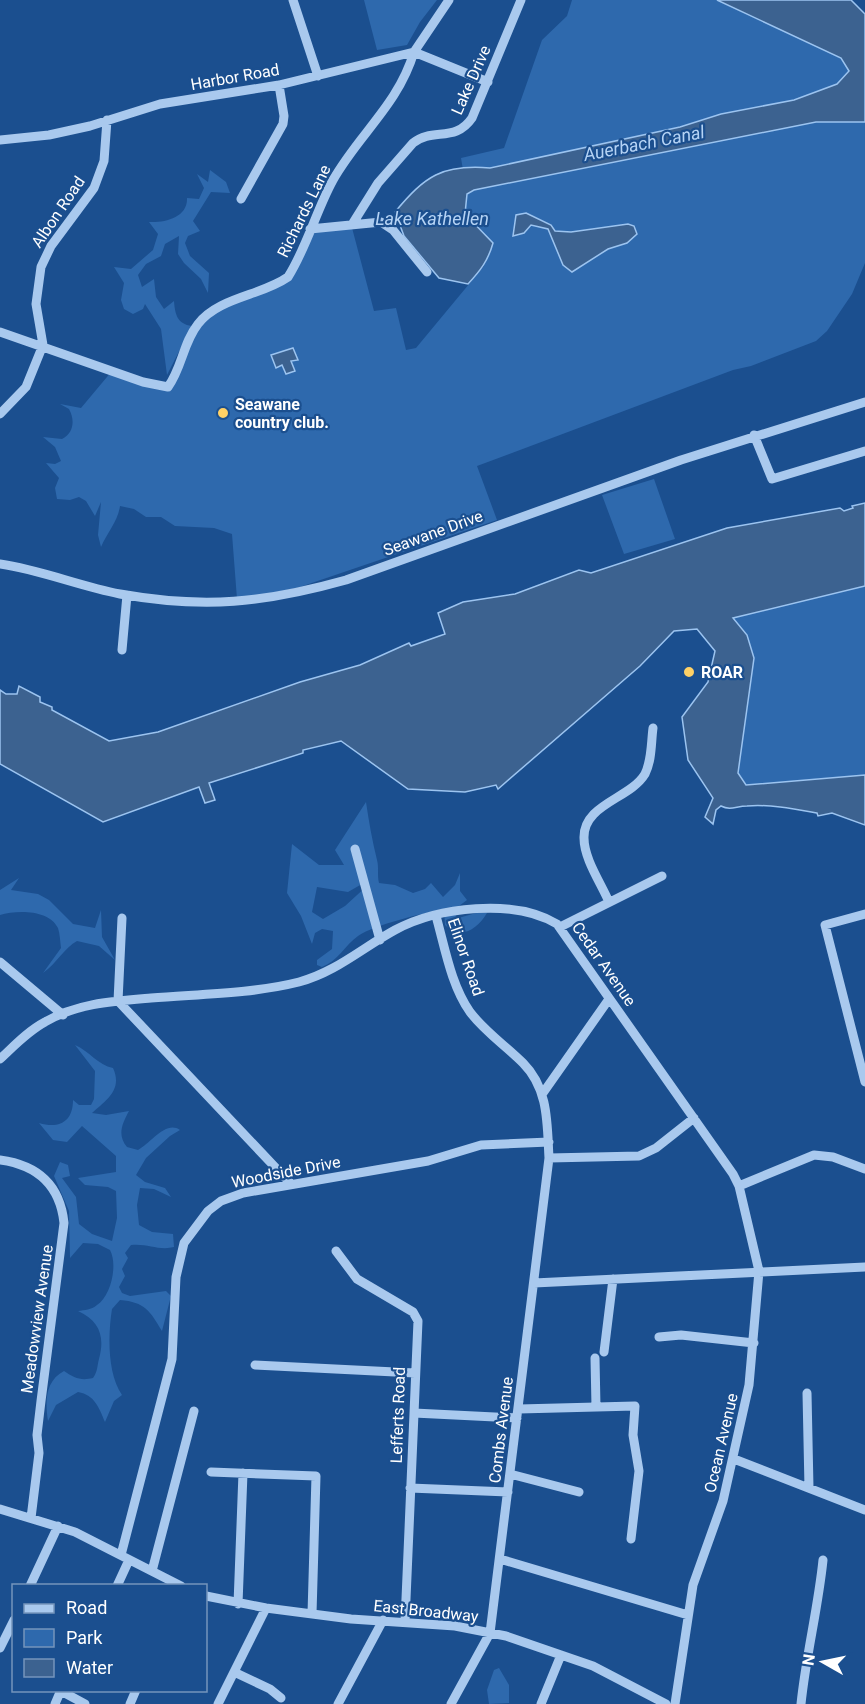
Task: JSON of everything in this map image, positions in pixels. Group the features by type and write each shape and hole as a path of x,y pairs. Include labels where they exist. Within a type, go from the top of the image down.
{"street":[{"path":"293,0 318,76"},
{"path":"449,0 414,52 488,82"},
{"name":"Lake Drive","path":"353,223 378,183 413,143 420,138 457,132 466,128 488,82 521,0"},
{"name":"Harbor Road","path":"0,140 49,135 160,104 279,85 414,52"},
{"name":"Richards Lane","path":"43,345 153,385 168,387 174,378 190,335 198,323 215,309 277,285 288,277 334,179 397,94 407,76 414,52"},
{"path":"241,199 283,124 284,112 279,85"},
{"name":"Albon Road","path":"43,345 36,304 41,267 51,246 94,188 104,161 107,120"},
{"path":"310,229 377,221 385,223 427,272"},
{"path":"0,332 43,345 26,387 0,414"},
{"name":"Seawane Drive","path":"0,564 57,575 127,595 163,601 217,603 255,601 300,593 346,580 754,435 865,402"},
{"path":"754,435 772,479 865,451"},
{"path":"122,650 127,595"},
{"path":"609,902 586,852 584,840 588,822 594,813 624,795 640,781 650,759 653,728"},
{"path":"355,849 380,940"},
{"path":"560,927 662,876"},
{"name":"Cedar Avenue","path":"0,1059 43,1023 84,1006 249,990 300,982 339,967 398,928 436,916 472,910 511,909 539,915 560,927 733,1174 739,1186"},
{"path":"865,914 825,925 865,1082"},
{"name":"Elinor Road","path":"436,916 453,975 469,1011 486,1031 525,1064 543,1093 549,1158 540,1230"},
{"path":"122,918 118,1001 291,1184"},
{"path":"0,962 63,1015"},
{"path":"543,1093 609,999"},
{"path":"549,1158 639,1156 656,1148 694,1118"},
{"name":"Woodside Drive","path":"118,1584 172,1359 176,1277 184,1243 196,1222 221,1201 243,1193 428,1161 481,1144 549,1142"},
{"path":"739,1186 814,1155 833,1157 865,1169"},
{"name":"Meadowview Avenue","path":"0,1160 21,1164 44,1176 58,1197 64,1223 41,1401 39,1454 31,1518"},
{"name":"Ocean Avenue","path":"675,1704 696,1573 723,1501 749,1385 759,1270 739,1186"},
{"name":"Combs Avenue","path":"490,1633 540,1230"},
{"name":"Lefferts Road","path":"336,1251 357,1279 416,1315 405,1622"},
{"path":"534,1283 759,1270 865,1267"},
{"path":"604,1352 613,1278"},
{"path":"659,1337 681,1335 754,1343"},
{"path":"595,1358 596,1407"},
{"path":"255,1365 415,1374"},
{"path":"807,1393 809,1488"},
{"path":"414,1413 518,1414 635,1406 633,1435 639,1471 631,1539"},
{"path":"152,1571 194,1411"},
{"path":"734,1458 865,1510"},
{"path":"211,1473 316,1476 312,1614"},
{"path":"238,1604 243,1473"},
{"path":"510,1474 579,1492"},
{"path":"410,1488 508,1492"},
{"path":"0,1509 58,1526 177,1584"},
{"path":"31,1584 58,1526"},
{"path":"500,1559 688,1615"},
{"path":"801,1704 807,1646 818,1610 823,1560"},
{"name":"East Broadway","path":"207,1596 238,1604 312,1614 455,1626 490,1633 561,1655 621,1679 666,1704"},
{"path":"218,1704 266,1608"},
{"path":"338,1704 383,1620"},
{"path":"0,1648 12,1624"},
{"path":"451,1704 490,1633"},
{"path":"541,1704 561,1655"},
{"path":"234,1671 270,1689 281,1698"},
{"path":"63,1692 85,1704"}],"green space":[{"path":"364,0 437,0 420,22 407,45 377,50"},
{"path":"572,0 717,0 841,58 849,71 837,84 794,100 799,125 816,122 865,122 865,263 852,294 827,331 816,341 477,466 497,520 297,588 237,599 232,534 214,528 175,526 161,517 146,517 134,509 120,506 115,522 101,547 98,535 101,502 95,516 86,501 79,497 70,500 57,499 55,488 59,478 46,463 55,464 61,461 55,447 43,437 62,439 69,433 72,426 69,409 60,404 81,408 112,371 164,388 171,382 195,323 219,305 280,283 310,230 351,224 374,311 396,308 406,350 416,348 484,266 465,214 467,194 461,158 504,148 542,40 567,16"},
{"path":"210,170 226,182 230,193 211,192 193,221 200,231 188,236 185,243 190,256 209,273 208,293 201,279 178,254 179,236 165,244 161,256 146,264 138,275 142,287 154,279 156,297 164,309 174,301 180,321 192,326 167,375 161,329 145,304 143,309 133,314 124,309 121,300 124,283 114,267 131,269 153,250 158,234 149,222 174,218 184,210 187,198 199,199 204,188 197,174 208,182"},
{"path":"654,479 675,539 624,554 602,495"},
{"path":"865,586 865,775 746,785 738,773 754,658 733,617"},
{"path":"366,802 378,863 379,883 395,885 413,893 425,889 431,883 443,897 455,885 460,873 460,891 467,900 459,906 455,919 476,913 487,913 473,928 462,932 456,932 445,925 444,909 387,924 358,936 328,964 322,967 317,965 317,960 332,949 333,931 322,929 315,933 312,944 301,916 287,893 292,844 319,865 344,865 335,850","holes":["362,884 368,885 345,906 323,919 312,912 317,887 348,892"]},
{"path":"19,878 11,890 38,894 49,900 73,924 95,928 101,910 102,937 115,960 99,946 77,941 43,973 61,948 59,930 54,922 32,912 0,915 0,890"},
{"path":"75,1045 113,1068 116,1082 112,1094 92,1113 106,1115 129,1111 121,1134 127,1147 138,1150 164,1130 175,1128 180,1130 146,1158 136,1175 145,1182 165,1188 171,1197 154,1189 140,1188 137,1205 139,1225 152,1232 173,1234 174,1247 131,1245 125,1253 128,1258 122,1269 125,1276 119,1287 122,1293 130,1296 166,1291 171,1296 162,1331 150,1313 141,1305 120,1300 112,1309 109,1341 111,1365 122,1395 114,1401 105,1422 92,1399 78,1392 56,1405 48,1421 47,1414 48,1393 53,1380 58,1375 64,1371 74,1377 85,1379 93,1378 96,1373 101,1351 99,1330 91,1320 78,1311 88,1310 102,1301 109,1288 113,1272 110,1250 98,1244 83,1243 70,1258 69,1211 54,1176 60,1162 68,1165 70,1176 62,1178 76,1197 79,1224 92,1234 112,1241 117,1218 116,1191 108,1187 85,1185 78,1178 116,1172 116,1156 82,1126 67,1142 53,1140 39,1123 53,1125 64,1122 68,1119 73,1100 79,1105 91,1105 94,1099 95,1071"},
{"path":"499,1668 509,1685 509,1703 489,1704 487,1690 494,1670"}],"water":[{"path":"717,0 851,0 865,14 865,122 816,122 474,190 467,194 465,214 493,243 489,255 468,284 439,278 404,236 395,212 416,189 436,175 459,168 490,168 680,127 721,114 794,100 837,84 849,71 841,58"},
{"path":"526,213 551,225 555,231 571,232 628,224 634,226 637,234 627,243 608,249 572,272 563,265 548,229 531,225 524,233 513,236 516,215"},
{"path":"293,348 298,360 291,361 295,371 286,374 282,365 276,368 271,355"},
{"path":"865,503 865,586 733,618 747,635 754,658 738,773 746,785 865,775 865,825 832,813 818,816 817,813 765,806 731,808 721,806 716,810 713,824 705,817 713,798 688,760 682,717 708,682 715,651 697,629 674,631 640,666 498,789 496,785 465,792 408,789 341,741 303,750 303,753 209,783 215,800 205,803 199,787 103,822 0,764 0,690 6,694 17,694 19,686 40,697 40,702 52,707 52,710 109,741 158,732 300,682 360,665 409,643 411,646 445,634 438,613 463,602 515,594 579,570 591,573 727,528 840,508 844,511 853,508 852,506"}],"place":[{"name":"Seawane country club.","path":"223,413"},
{"name":"ROAR","path":"689,672"}],"water label":[{"name":"Auerbach Canal","path":"644,143"},
{"name":"Lake Kathellen","path":"432,218"}]}
